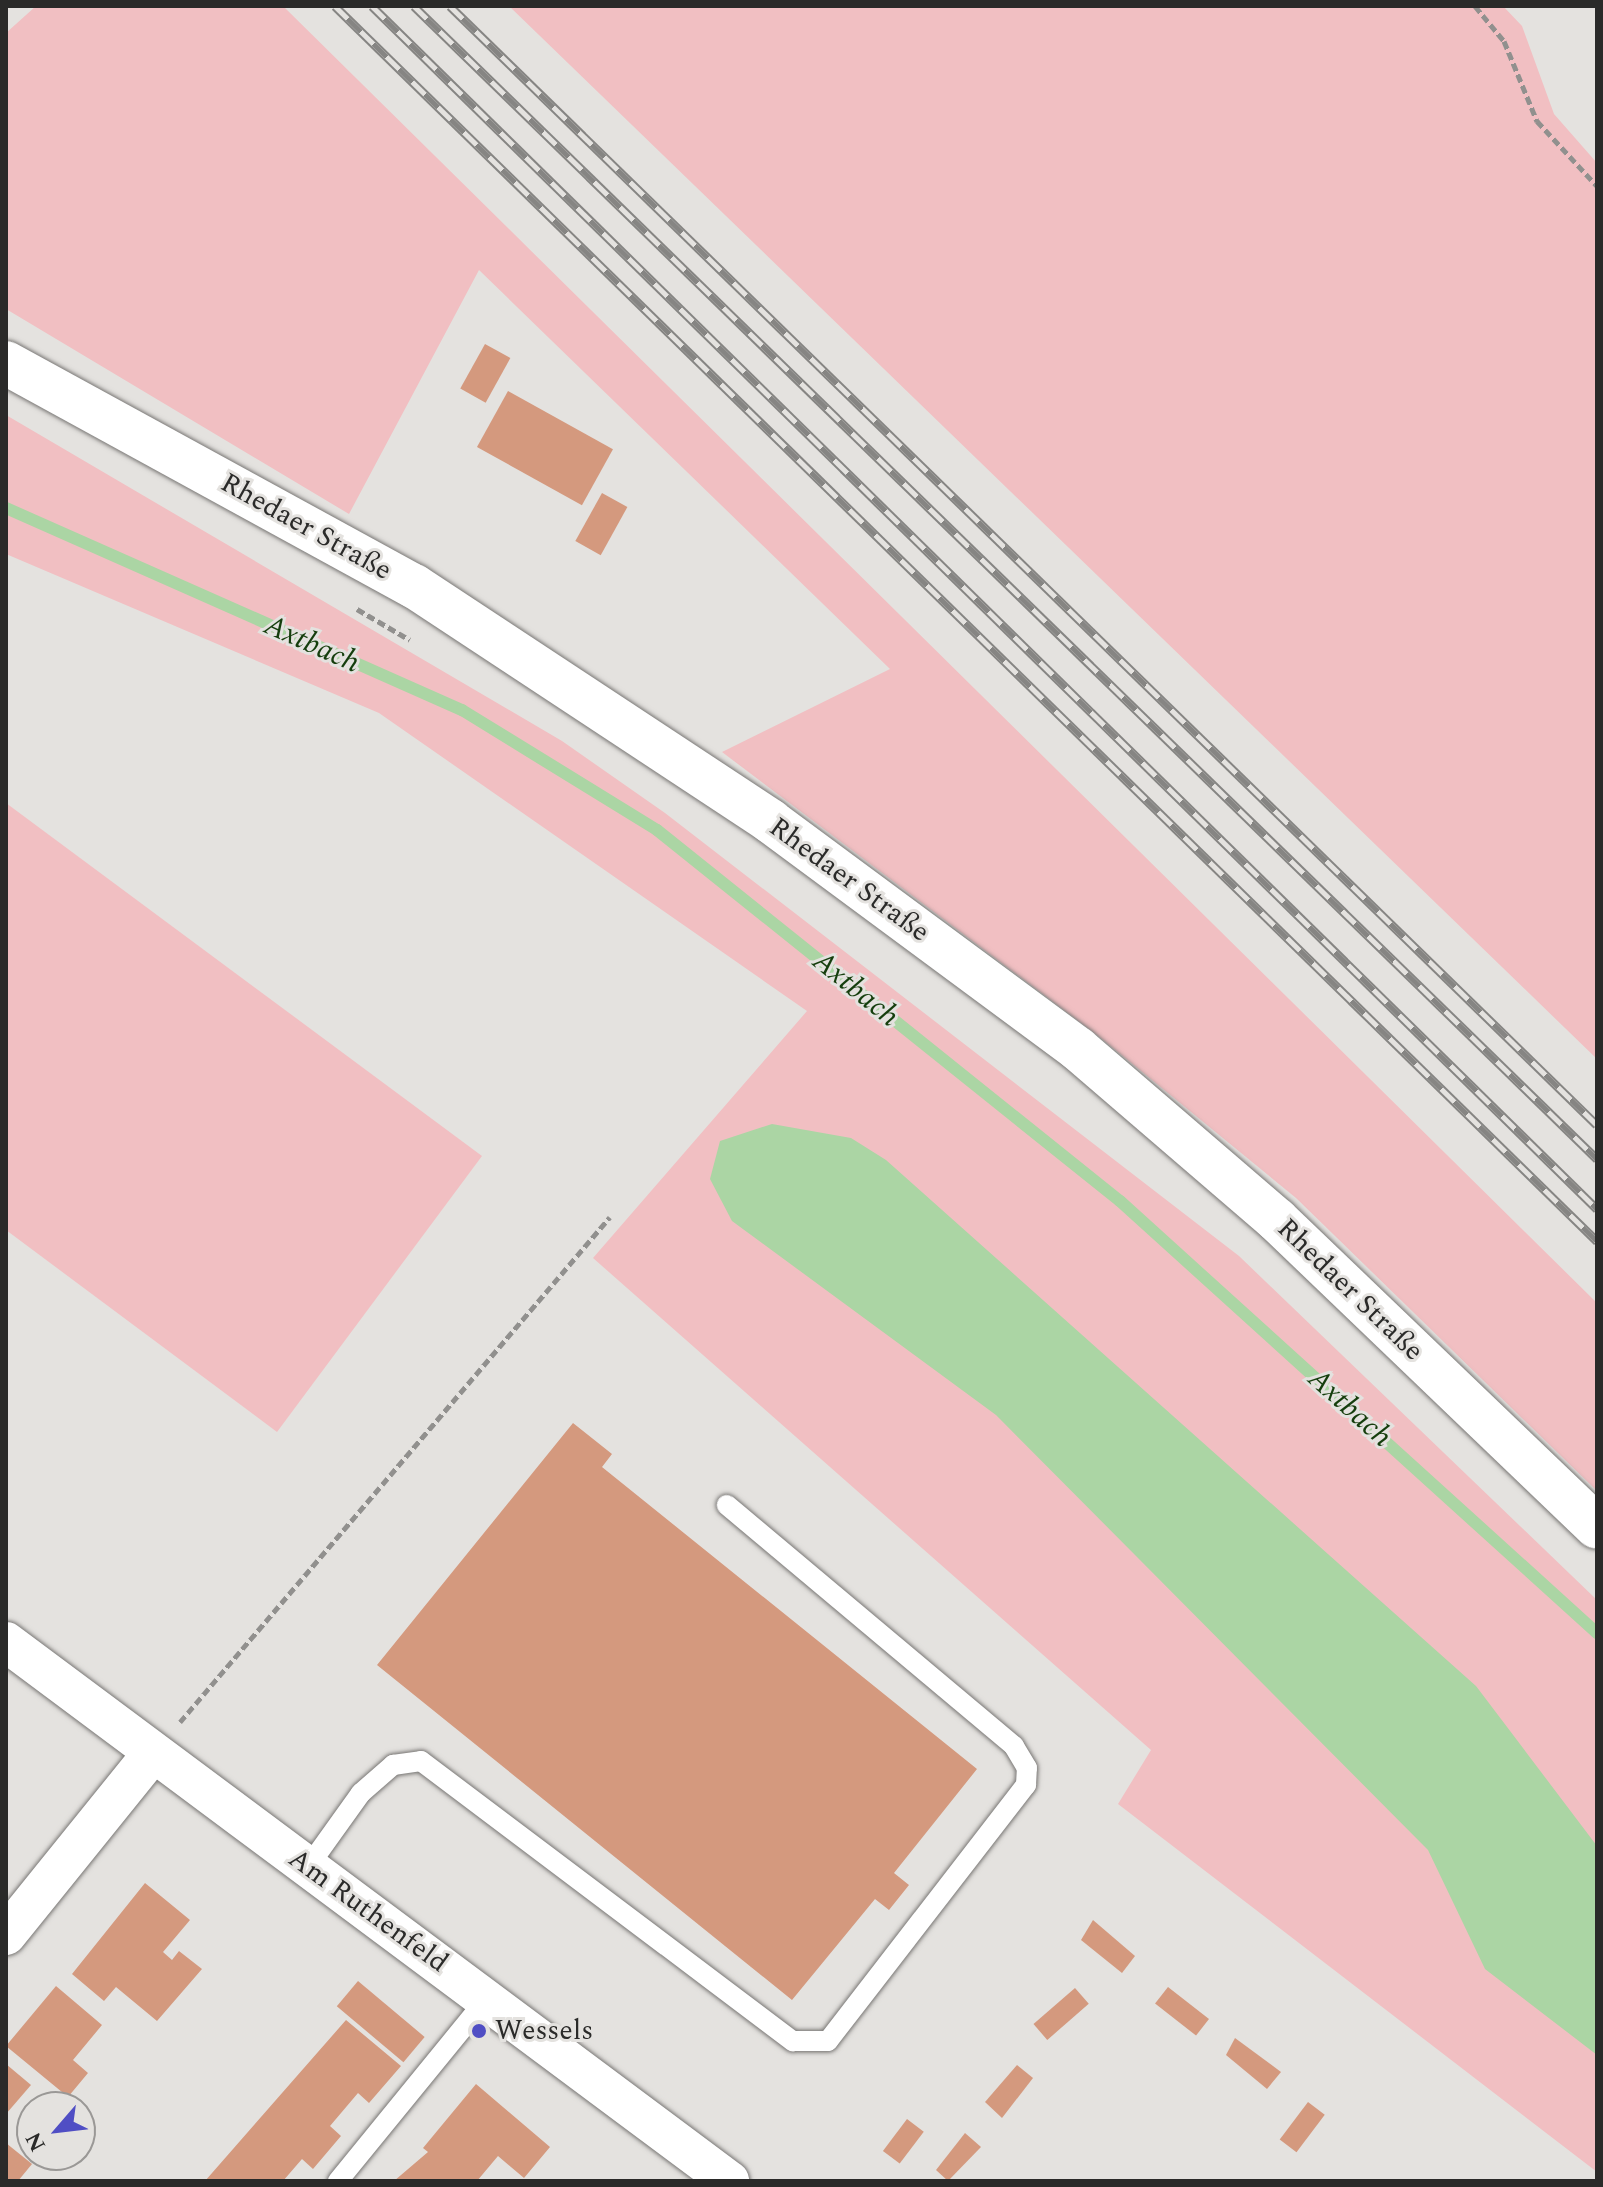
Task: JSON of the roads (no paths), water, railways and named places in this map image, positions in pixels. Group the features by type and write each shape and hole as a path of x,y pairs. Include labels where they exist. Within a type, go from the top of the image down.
{"street":[{"name":"Rhedaer Straße","path":"6,363 414,586 770,821 1090,1059 1277,1220 1597,1527"},
{"name":"Am Ruthenfeld","path":"6,1642 151,1755 487,1998 729,2181"},
{"path":"6,1935 151,1755"}],"lane":[{"path":"308,1867 361,1793 393,1765 421,1761 793,2041 828,2041 1026,1785 1027,1768 1014,1746 727,1505"},
{"path":"338,2181 487,1998"}],"waterway":[{"name":"Axtbach","path":"6,508 462,710 657,830 1120,1201 1597,1633"}],"railway":[{"path":"335,6 1597,1241"},
{"path":"372,6 1597,1209"},
{"path":"414,6 1597,1159"},
{"path":"450,6 1597,1125"}],"place":[{"name":"Wessels","path":"479,2031"}]}
